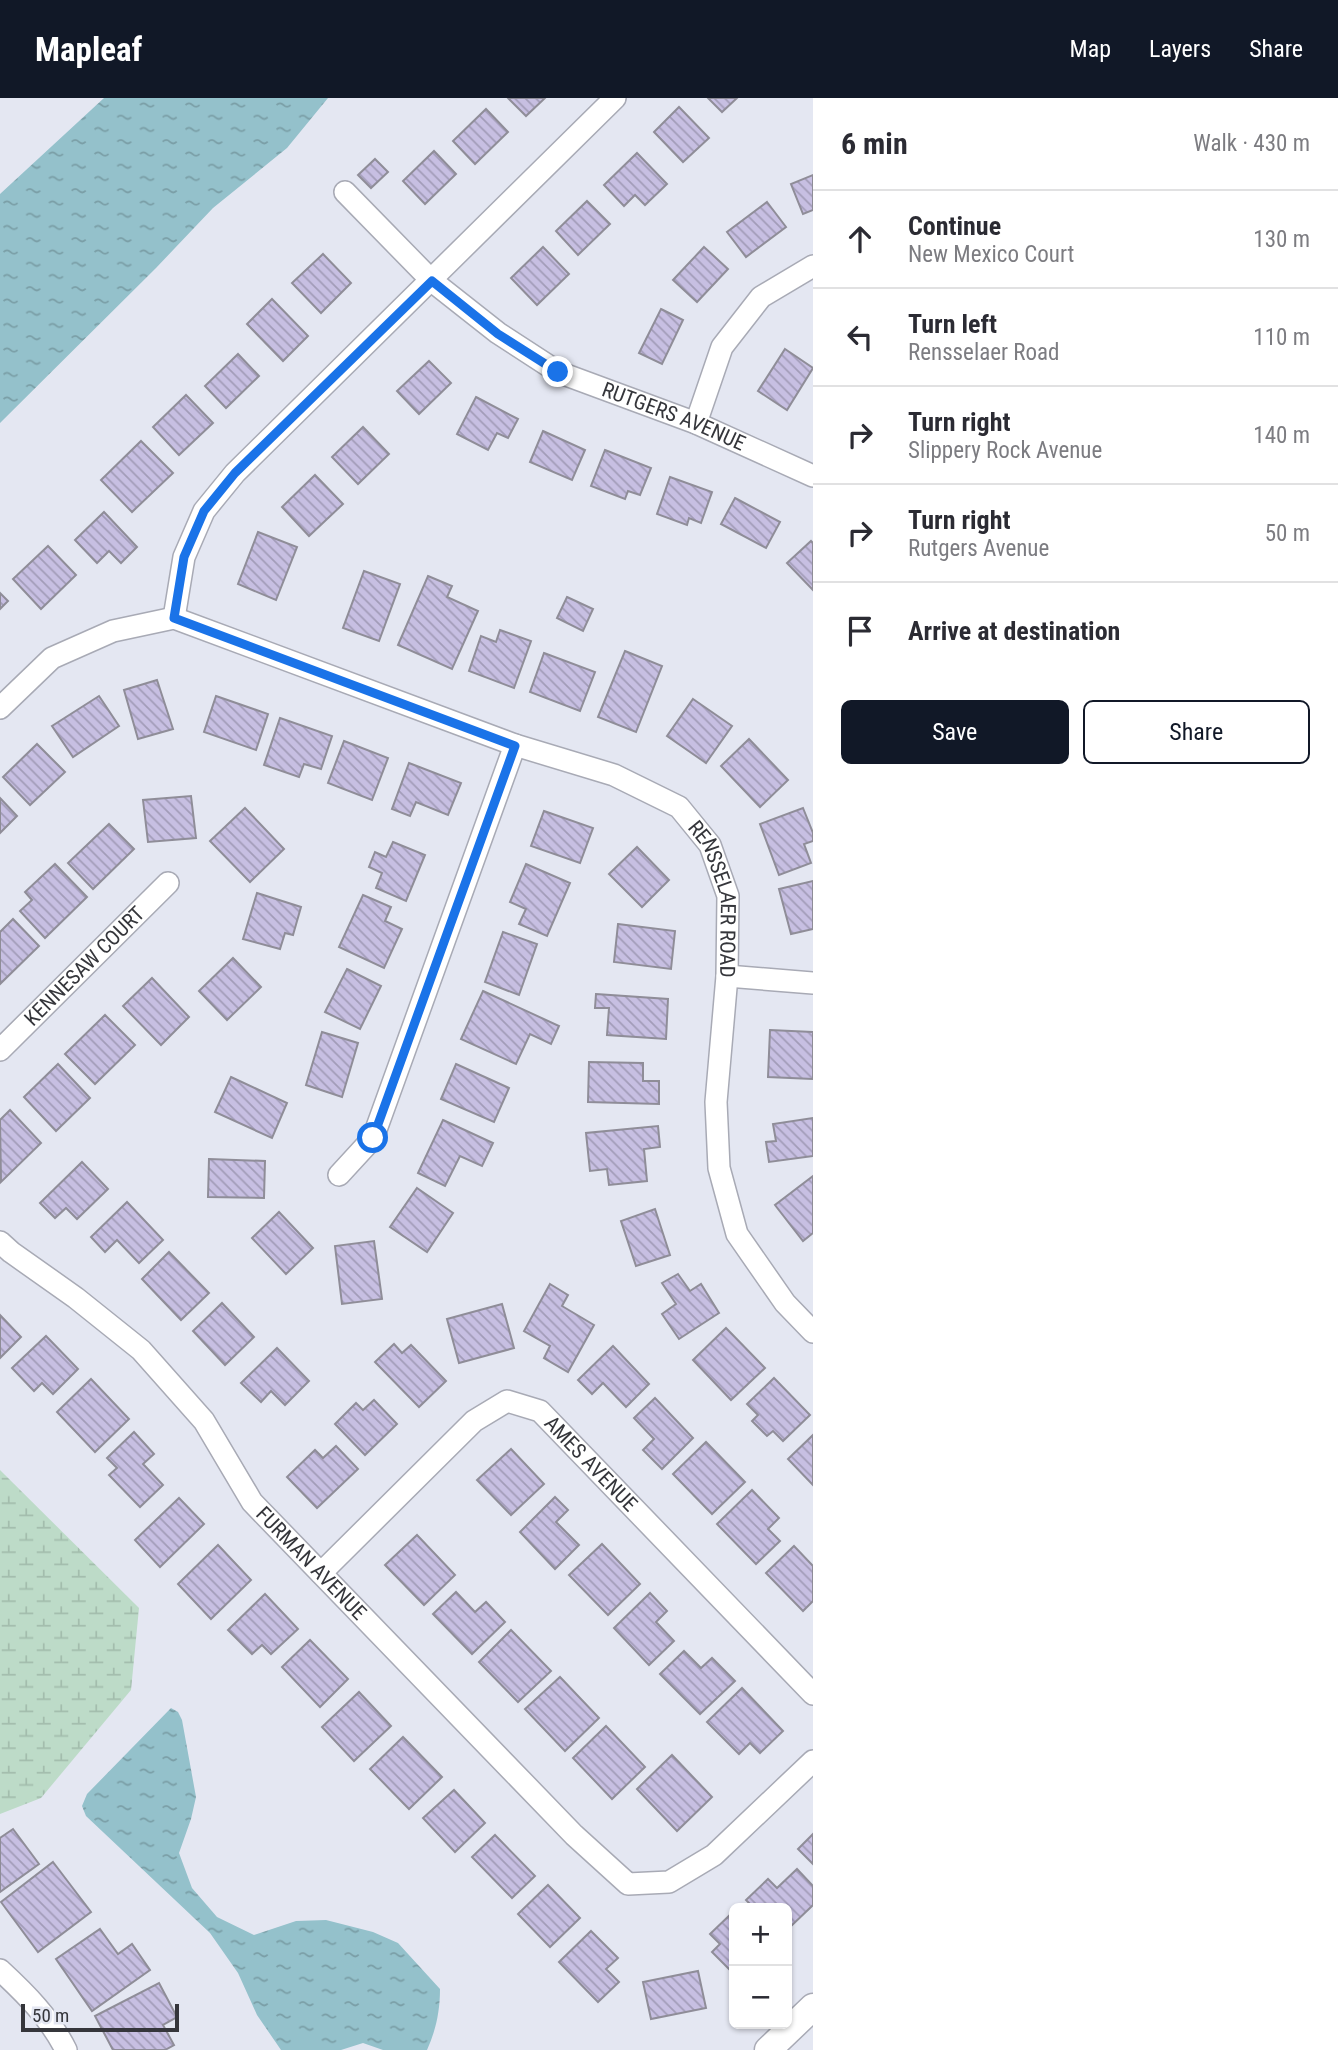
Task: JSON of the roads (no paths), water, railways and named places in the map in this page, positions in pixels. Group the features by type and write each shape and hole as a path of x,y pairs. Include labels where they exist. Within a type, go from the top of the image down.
{"street":[{"path":"0,708 52,658 113,631 174,618 184,557 204,511 235,473 615,98"},
{"name":"RUTGERS AVENUE","path":"345,192 432,281 498,334 558,372 696,423 813,476"},
{"path":"696,423 722,347 761,297 813,266"},
{"name":"RENSSELAER ROAD","path":"174,618 515,746 614,775 679,807 710,845 728,896 727,976 716,1102 719,1168 737,1234 785,1303 813,1332"},
{"path":"339,1175 373,1138 515,746"},
{"name":"KENNESAW COURT","path":"0,1050 168,883"},
{"path":"727,976 813,983"},
{"name":"FURMAN AVENUE","path":"0,1242 141,1350 204,1421 252,1502 574,1835 628,1884 669,1882 714,1855 813,1761"},
{"name":"AMES AVENUE","path":"321,1573 474,1421 507,1401 540,1411 813,1694"},
{"path":"0,1970 29,1996 58,2033 66,2050"},
{"path":"768,2050 813,2007"}],"water":[{"path":"104,98 328,98 287,148 213,208 0,423 0,194"},
{"path":"171,1708 178,1712 182,1720 196,1797 179,1853 192,1888 217,1917 254,1935 296,1921 326,1920 373,1932 398,1943 440,1989 437,2020 427,2050 383,2050 363,2043 341,2050 281,2050 257,2015 238,1973 210,1933 86,1816 82,1806 87,1794"}]}
